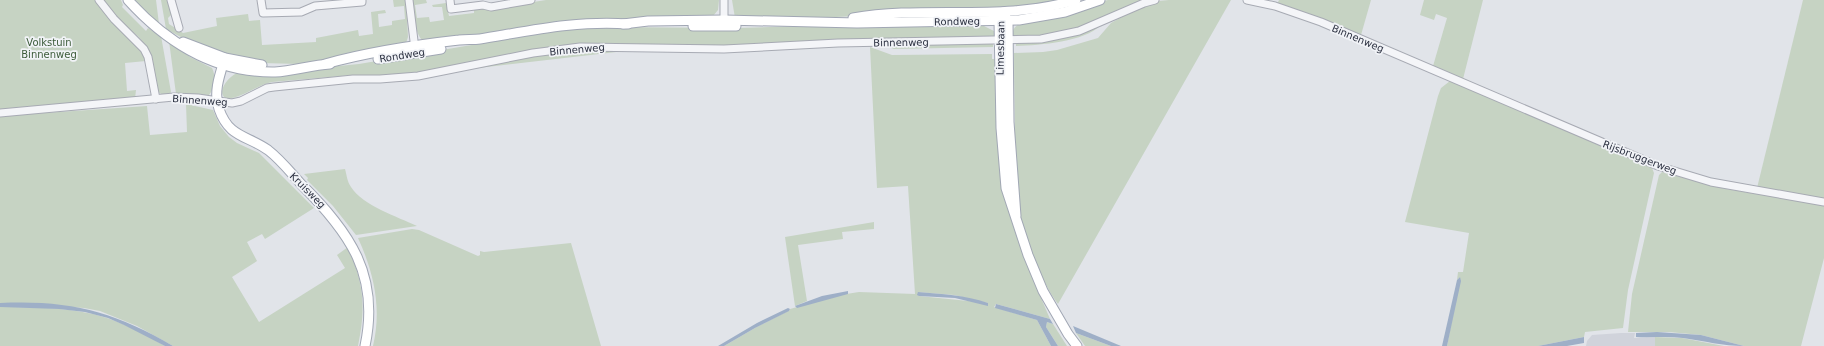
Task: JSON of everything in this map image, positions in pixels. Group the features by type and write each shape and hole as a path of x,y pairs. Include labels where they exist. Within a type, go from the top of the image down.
{"main road":[{"name":"Rondweg","path":"128,0 148,20 172,38 224,61 262,65 308,67 342,59 415,50 460,40 478,39 560,27 623,24 648,21 724,23 769,20 783,22 857,22 1003,18 1052,15 1076,9 1100,0"},
{"name":"Rondweg","path":"1003,18 1076,0"},
{"name":"Limesbaan","path":"1003,18 1003,159 1006,188 1031,262 1043,291 1068,334 1077,346"},
{"path":"218,105 217,89 224,61"},
{"name":"Kruisweg","path":"218,105 231,129 241,137 269,151 330,212 346,235 358,256 366,286 369,320 365,346"}],"street":[{"path":"99,0 114,19 144,49 148,57 156,99"},
{"path":"171,0 179,28"},
{"path":"261,0 263,13 301,12 315,6 362,2 362,0"},
{"path":"409,0 415,50"},
{"path":"450,0 451,9 483,2 491,6 531,0"},
{"path":"724,0 724,23"},
{"name":"Binnenweg","path":"0,113 184,97 218,105 241,101 267,88 353,78 380,80 418,76 533,53 580,48 724,49 838,43 1004,44 1070,33 1090,27 1144,3 1155,0"},
{"name":"Binnenweg","path":"1247,0 1275,6 1320,22 1465,84"},
{"name":"Rijsbruggerweg","path":"1465,84 1658,166 1711,182 1824,202"}],"shaded area":[{"path":"1635,333 1634,338 1655,337 1655,346 1586,346 1587,341 1592,335"}],"green space":[{"name":"Volkstuin Binnenweg","path":"0,0 97,0 142,51 146,61 125,63 127,91 136,90 135,99 0,110"},
{"path":"102,0 121,0 123,5 122,7 146,31 148,28 161,36 171,92 170,94 163,95 158,92 146,47 135,34 127,30"},
{"path":"134,0 156,0 159,24"},
{"path":"161,0 169,0 172,14 168,18 169,24 183,33 217,26 216,18 248,14 249,21 260,20 262,45 316,42 316,38 358,30 359,36 373,34 371,12 385,10 386,13 378,14 379,27 392,25 392,21 405,19 404,6 394,7 393,0 406,0 408,37 406,43 402,46 299,64 252,62 190,42 166,29"},
{"path":"412,0 426,0 427,3 415,5 417,18 429,17 430,22 444,20 442,7 433,7 432,5 446,3 449,16 474,13 474,8 490,9 546,0 719,0 718,10 713,16 499,32 423,41 416,27"},
{"path":"732,0 1064,0 1040,7 816,18 735,18"},
{"path":"1108,0 1144,0 1089,24 1068,31 1012,39 1012,34 1016,26 1021,23"},
{"path":"1231,0 1058,304 1034,260 1021,223 1019,212 1016,180 1014,53 1057,50 1098,38 1111,23 1127,14 1158,1"},
{"path":"1279,0 1371,0 1361,35 1277,4"},
{"path":"1424,0 1483,0 1463,79 1433,66 1447,18 1436,14 1434,20 1420,15"},
{"path":"1803,0 1824,0 1824,200 1757,188"},
{"path":"869,24 901,27 984,26 994,31 997,39 743,46 598,44 404,76 353,75 272,82 238,96 226,99 222,92 228,80 239,72 359,64 554,31 607,27 736,28"},
{"path":"1101,25 1084,35 1062,42 1016,46 1016,43 1034,43"},
{"path":"169,41 190,57 212,68 214,82 213,89 209,95 176,94"},
{"path":"993,44 993,47 894,49 883,45"},
{"path":"870,47 892,55 992,54 992,59 996,59 996,116 1003,189 1027,265 1050,319 996,304 994,307 1037,320 1051,346 724,346 790,309 840,295 859,292 915,294 908,186 877,188","holes":["918,292 954,295 988,303 919,296"]},
{"path":"593,49 625,51 461,70 525,56"},
{"path":"1450,81 1652,168 1654,173 1628,290 1623,328 1585,332 1584,337 1538,346 1447,346 1460,277 1457,280 1458,272 1463,272 1469,233 1405,222 1438,96 1441,88"},
{"path":"186,104 213,110 220,126 229,137 237,143 259,153 314,208 265,239 262,234 247,242 257,261 232,277 259,322 345,268 337,255 348,247 357,273 362,296 363,307 361,332 358,346 173,346 137,326 100,311 84,308 0,303 0,116 147,106 150,135 187,132"},
{"path":"345,169 351,187 363,199 381,210 417,226 356,235 333,206 307,180 308,178 304,174"},
{"path":"1662,172 1726,189 1824,205 1824,258 1801,346 1744,346 1701,335 1669,332 1628,332 1632,294 1659,175"},
{"path":"874,222 874,229 842,232 843,239 798,245 807,301 795,306 785,237"},
{"path":"412,229 419,230 478,256 480,255 480,251 484,252 571,243 601,346 373,346 377,318 375,291 364,251 358,238"},
{"path":"0,307 54,308 94,314 129,327 165,346 0,346"},
{"path":"1047,322 1053,324 1067,346 1058,346 1046,327"},
{"path":"1076,333 1111,346 1085,346"},
{"path":"1655,337 1682,338 1724,346 1655,346"}],"water":[{"path":"1460,277 1461,281 1447,346 1442,346 1457,280"},
{"path":"848,291 848,294 797,308 795,306 822,296"},
{"path":"918,292 971,298 988,303 988,306 955,298 919,296 917,295"},
{"path":"0,303 48,304 90,310 130,324 173,346 165,346 108,318 85,312 59,309 0,307"},
{"path":"996,304 1050,319 1053,324 1047,322 1046,327 1058,346 1051,346 1037,320 995,308"},
{"path":"788,308 790,309 789,311 724,346 718,346 757,323"},
{"path":"1073,326 1121,346 1111,346 1076,333"},
{"path":"1657,332 1701,335 1744,346 1677,337 1636,337 1636,333"},
{"path":"1584,337 1584,343 1567,346 1538,346"}]}
